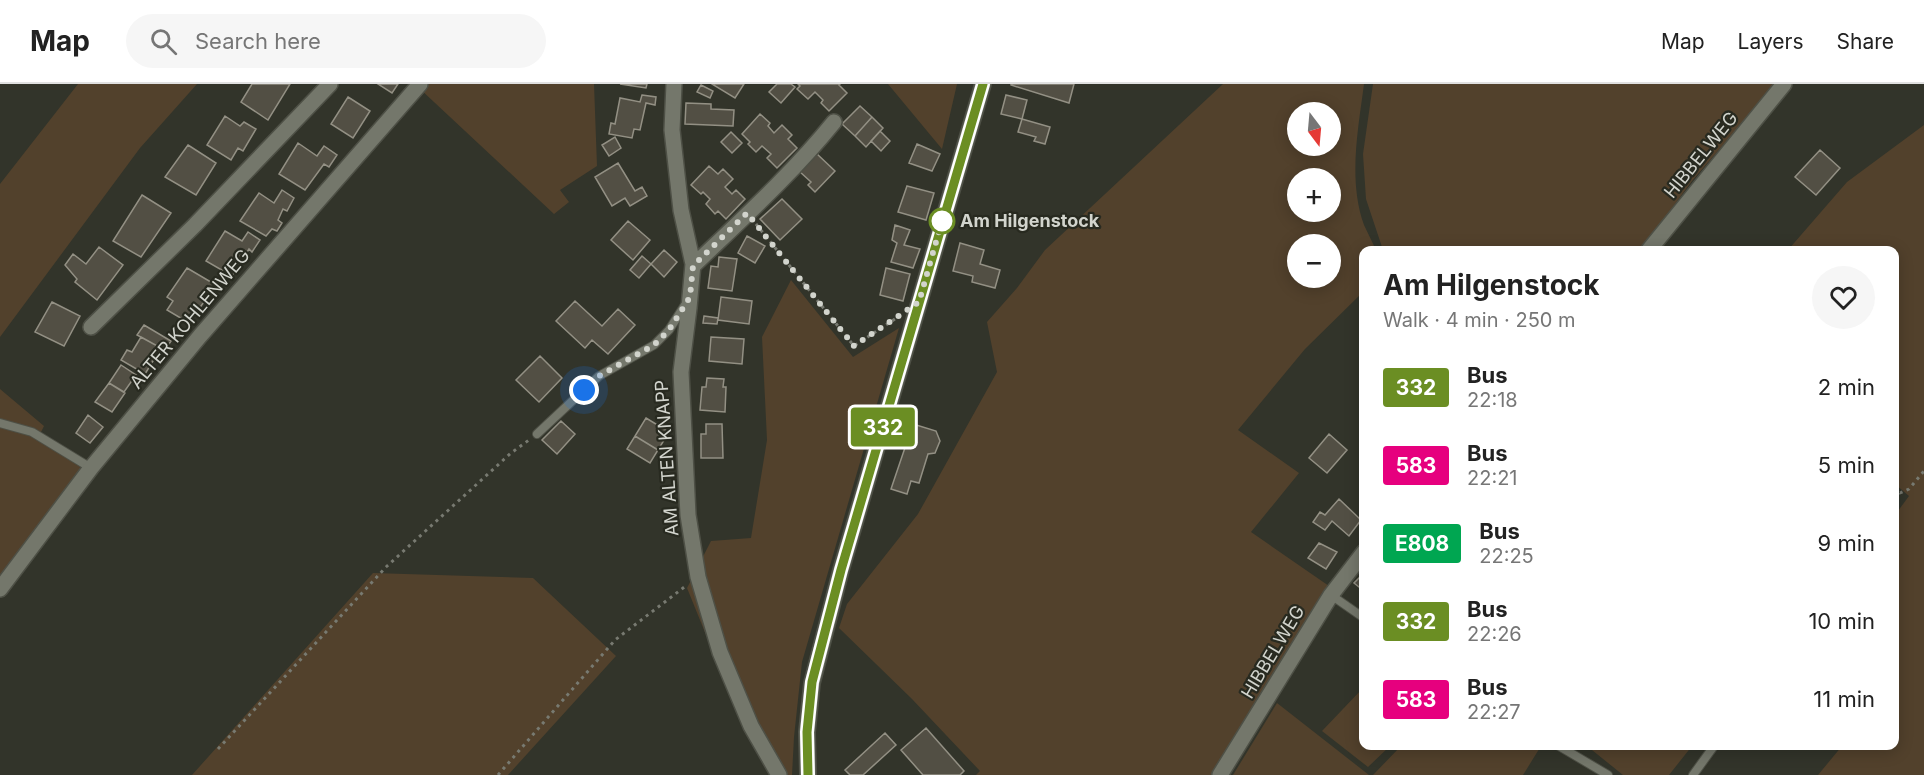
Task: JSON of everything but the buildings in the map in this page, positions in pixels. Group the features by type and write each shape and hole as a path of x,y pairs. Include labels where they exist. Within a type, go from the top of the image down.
{"street":[{"path":"91,327 195,225 330,84"},
{"name":"ALTER KOHLENWEG","path":"0,589 91,468 200,336 420,84"},
{"name":"AM ALTEN KNAPP","path":"674,84 672,130 681,210 693,266 681,372 688,515 698,577 720,652 750,726 779,775"},
{"path":"808,775 807,732 812,682 841,570 983,84"},
{"name":"HIBBELWEG","path":"1652,246 1784,84"},
{"path":"693,266 821,138 834,122"},
{"name":"HIBBELWEG","path":"1220,775 1331,595 1359,559"}],"lane":[{"path":"537,434 599,376 654,345 669,330 690,297"},
{"path":"0,423 32,432 91,468"},
{"path":"1331,595 1359,615"},
{"path":"1566,750 1608,775"},
{"path":"1693,775 1711,750"}],"path":[{"path":"747,213 854,346 919,302"},
{"path":"218,749 386,567 511,453 537,434"},
{"path":"1899,492 1909,489 1924,471"},
{"path":"498,775 615,640 698,577"}],"shaded area":[{"path":"78,84 197,84 140,148 0,337 0,184"},
{"path":"423,84 594,84 597,166 560,190 569,202 554,214 419,88"},
{"path":"888,84 957,84 942,149"},
{"path":"1223,84 1364,84 1356,155 1356,190 1364,225 1374,246 1359,246 1359,296 1305,349 1238,430 1299,473 1251,532 1329,586 1211,775 976,775 980,771 912,699 839,628 847,604 918,514 997,372 987,322 1017,288 1045,250"},
{"path":"1373,84 1776,84 1692,181 1644,246 1382,246 1366,199 1363,154"},
{"path":"1924,125 1924,775 1818,775 1839,750 1899,750 1899,510 1909,496 1899,487 1899,246 1791,246 1847,182"},
{"path":"791,280 853,357 899,328 802,662 792,775 786,775 748,705 717,662 687,588 711,541 751,538 767,440 762,337"},
{"path":"0,389 44,426 41,432 87,468 0,579"},
{"path":"373,573 533,578 616,656 508,775 192,775"},
{"path":"1359,692 1359,750 1386,750 1368,767 1322,731"},
{"path":"1277,703 1369,775 1233,775"},
{"path":"1397,750 1539,750 1523,775 1373,775"},
{"path":"1592,750 1689,750 1669,775 1623,775"}],"bus line":[{"name":"332","path":"808,775 807,732 812,682 841,570 983,84"}],"place":[{"name":"Am Hilgenstock","path":"942,221"}],"route":[{"path":"584,390 599,376 654,345 669,330 690,297 693,266 747,213 854,346 919,302 942,221"}]}
